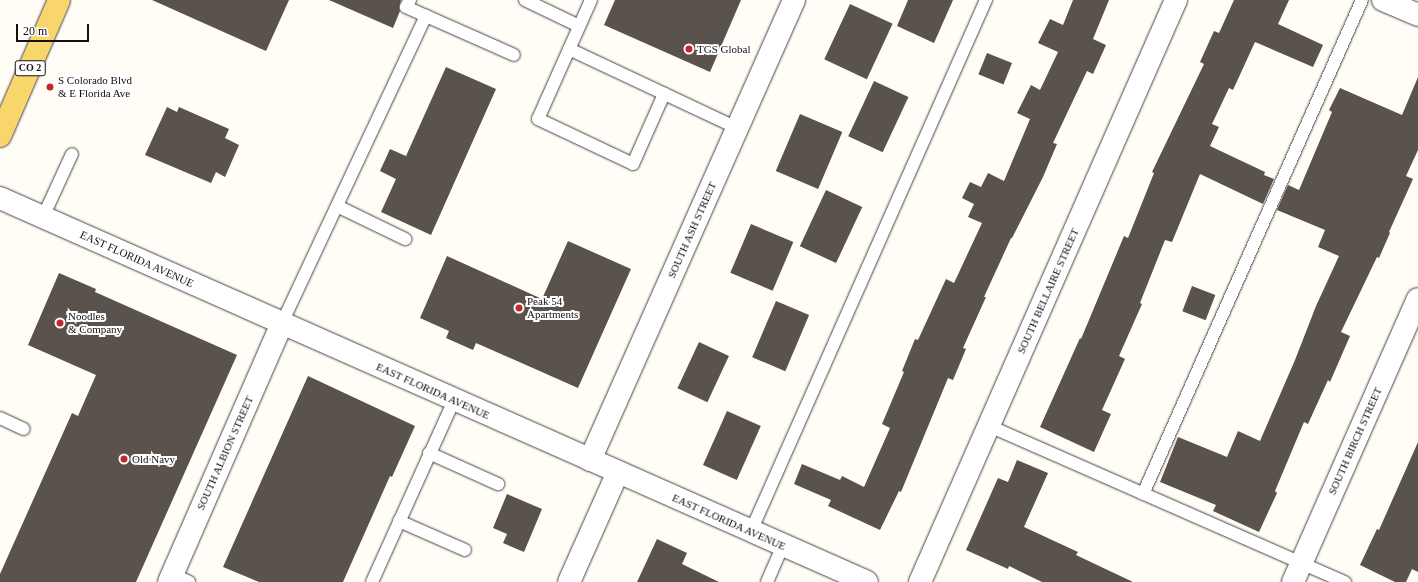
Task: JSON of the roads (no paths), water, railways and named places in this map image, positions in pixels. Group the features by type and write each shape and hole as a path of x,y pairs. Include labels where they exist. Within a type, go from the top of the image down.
{"main road":[{"name":"CO 2","path":"0,136 59,0"}],"street":[{"name":"SOUTH ASH STREET","path":"590,460 794,0"},
{"name":"SOUTH BELLAIRE STREET","path":"920,582 1176,0"},
{"path":"1383,0 1418,15"},
{"name":"EAST FLORIDA AVENUE","path":"0,198 867,582"},
{"name":"SOUTH BIRCH STREET","path":"1297,572 1418,299"},
{"name":"SOUTH ALBION STREET","path":"177,579 282,323"},
{"path":"569,582 618,472"}],"lane":[{"path":"410,0 406,7 514,56"},
{"path":"525,0 579,26"},
{"path":"591,0 538,120 633,164 664,94"},
{"path":"751,531 986,0"},
{"path":"1143,494 1362,0"},
{"path":"282,323 426,16"},
{"path":"569,49 737,128"},
{"path":"43,217 72,154"},
{"path":"337,206 405,239"},
{"path":"372,582 454,400"},
{"path":"0,418 24,429"},
{"path":"988,426 1143,494 1297,572 1344,582"},
{"path":"430,453 498,484"},
{"path":"399,521 465,550"},
{"path":"767,582 783,545"}],"place":[{"name":"TGS Global","path":"689,49"},
{"name":"S Colorado Blvd & E Florida Ave","path":"50,87"},
{"name":"Peak 54 Apartments","path":"519,308"},
{"name":"Noodles & Company","path":"60,323"},
{"name":"Old Navy","path":"124,459"}]}
